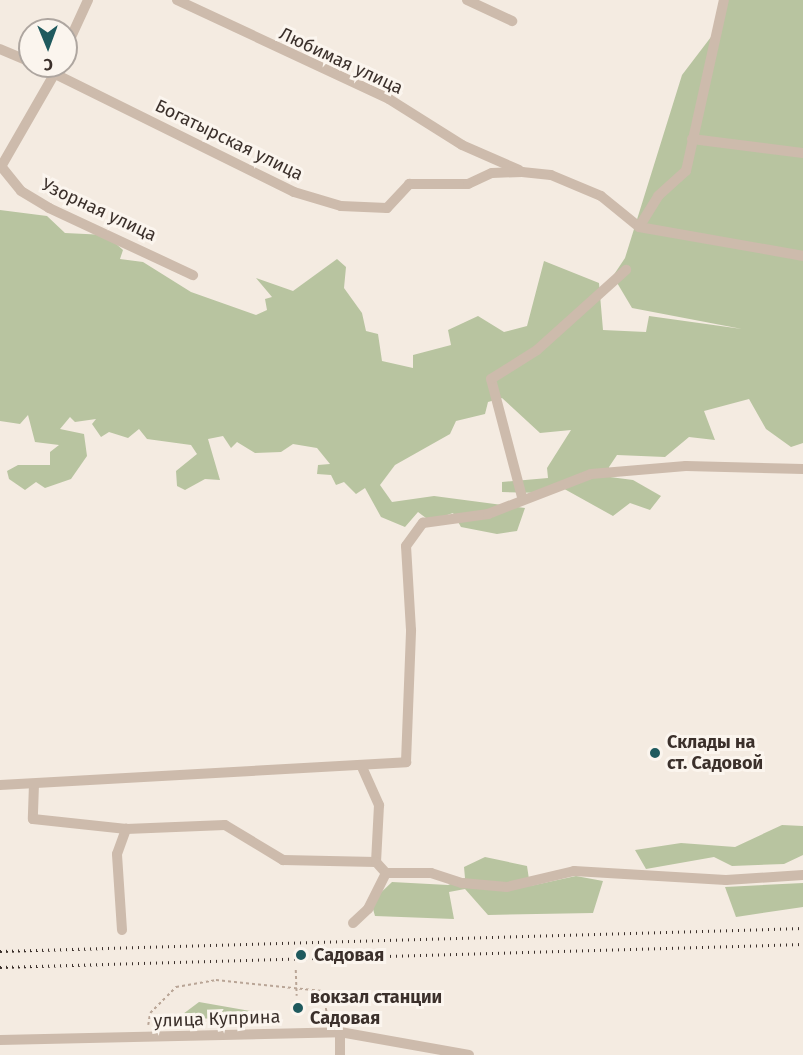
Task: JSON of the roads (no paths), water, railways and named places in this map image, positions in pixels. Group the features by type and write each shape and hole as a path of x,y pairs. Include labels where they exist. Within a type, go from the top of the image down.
{"street":[{"path":"78,22 88,0"},
{"name":"Любимая улица","path":"177,0 389,99 462,145 522,172"},
{"path":"466,0 512,21"},
{"path":"724,0 686,171 658,196 639,227 803,255"},
{"path":"0,49 18,57"},
{"path":"1,165 52,78"},
{"name":"Богатырская улица","path":"73,78 294,192 340,206 387,208 409,184 468,184 492,173 522,172 550,175 601,196 639,227"},
{"path":"692,139 803,153"},
{"name":"Узорная улица","path":"1,165 21,191 49,208 193,275"},
{"path":"522,498 491,379 537,350 626,270"},
{"path":"0,785 362,767 406,762 411,630 406,546 423,523 488,514 522,498 591,474 686,466 803,469"},
{"path":"362,767 379,804 376,862 386,873 431,873 507,887 574,871 726,880 803,875"},
{"path":"34,784 33,819 126,829 225,825 283,860 376,862"},
{"path":"122,930 117,854 126,829"},
{"path":"353,922 369,909 386,873"},
{"path":"335,1033 340,1055"},
{"name":"улица Куприна","path":"0,1040 335,1033 469,1055"}],"railway":[{"path":"0,951 803,928"},
{"path":"0,967 803,944"}],"place":[{"name":"Склады на ст. Садовой","path":"655,753"},
{"name":"Садовая","path":"301,955"},
{"name":"вокзал станции Садовая","path":"298,1008"}]}
